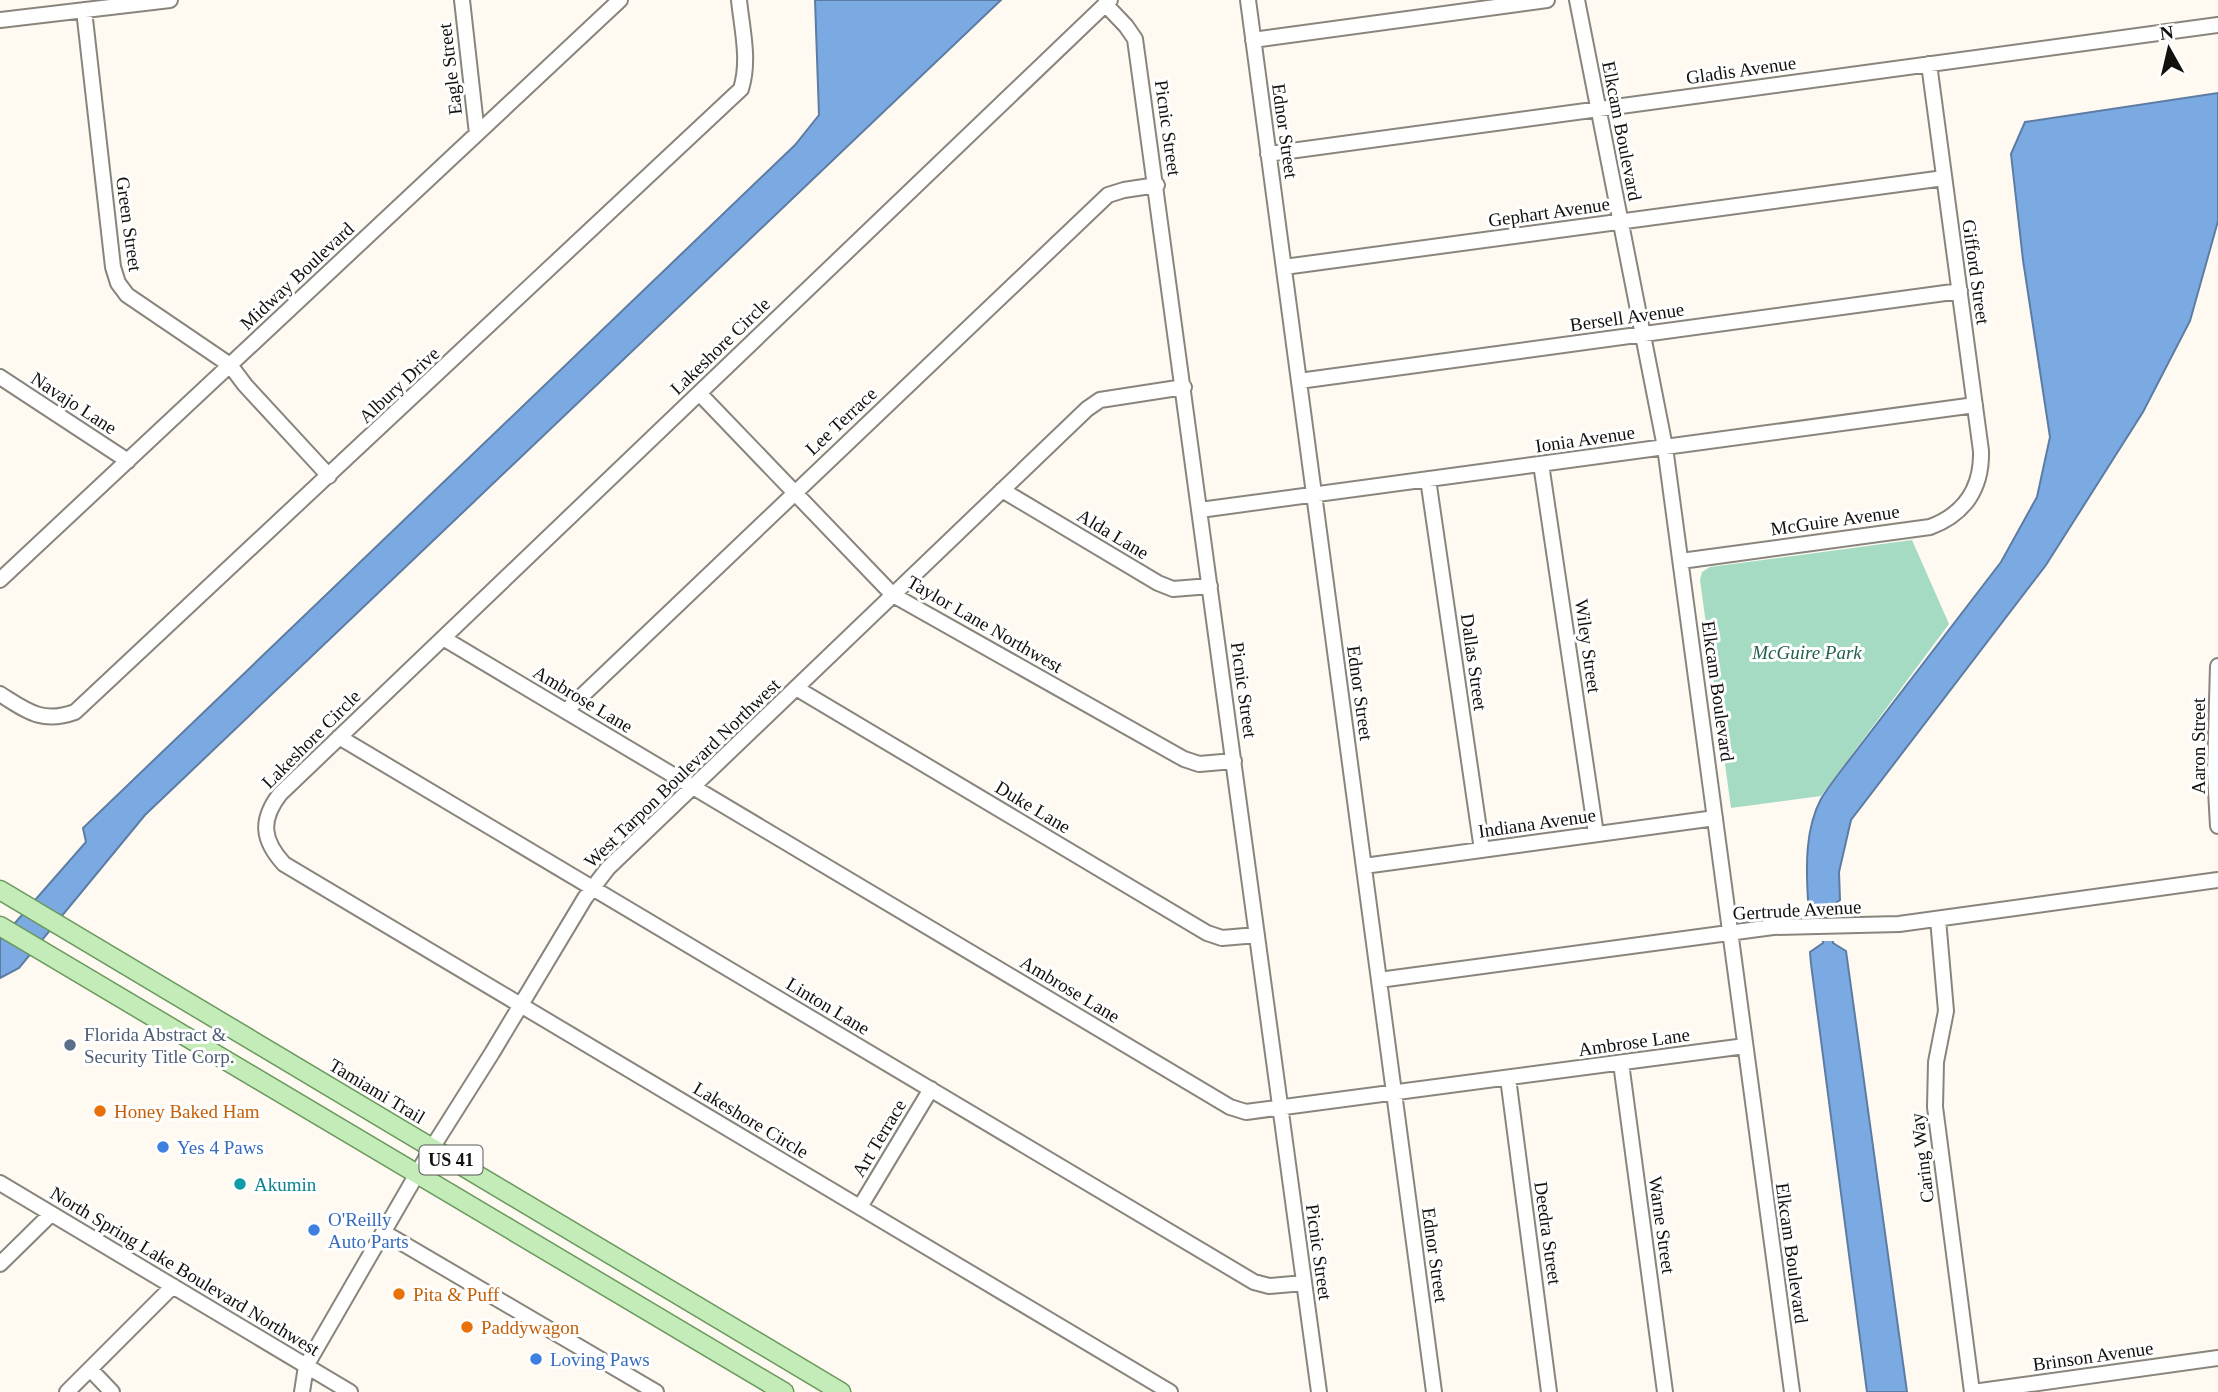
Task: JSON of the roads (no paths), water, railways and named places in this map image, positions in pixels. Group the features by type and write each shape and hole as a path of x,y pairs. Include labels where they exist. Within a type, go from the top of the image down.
{"main road":[{"name":"Tamiami Trail","path":"0,890 841,1392"},
{"name":"US 41","path":"3,927 784,1392"}],"street":[{"path":"0,20 170,0"},
{"name":"Eagle Street","path":"462,0 477,134"},
{"path":"600,0 602,17"},
{"name":"Midway Boulevard","path":"0,580 620,0"},
{"name":"Albury Drive","path":"0,694 29,712 44,717 60,718 75,712 329,476 740,89 746,74 746,62 739,0"},
{"name":"Ednor Street","path":"1248,0 1434,1392"},
{"path":"1253,40 1547,0"},
{"name":"Elkcam Boulevard","path":"1577,0 1665,447 1791,1392"},
{"name":"Picnic Street","path":"1108,2 1135,39 1157,185 1319,1392"},
{"name":"Lakeshore Circle","path":"1108,2 280,794 270,806 266,822 267,838 273,852 284,864 1170,1392"},
{"name":"Green Street","path":"84,10 113,267 118,282 127,295 230,365 245,385 329,476"},
{"name":"Gladis Avenue","path":"1268,154 2218,25"},
{"name":"Gifford Street","path":"1929,64 1982,464 1976,485"},
{"name":"Gephart Avenue","path":"1284,267 1944,178"},
{"name":"Lee Terrace","path":"566,711 1108,195 1157,185"},
{"name":"Bersell Avenue","path":"1299,381 1960,291"},
{"name":"Navajo Lane","path":"0,377 128,461"},
{"name":"West Tarpon Boulevard Northwest","path":"302,1392 306,1366 432,1148 592,887 617,859 1087,409 1100,400 1184,387"},
{"name":"Taylor Lane Northwest","path":"699,393 892,595 1184,759 1199,764 1234,761"},
{"name":"Ionia Avenue","path":"1200,510 1975,405"},
{"name":"Wiley Street","path":"1541,464 1596,834"},
{"name":"Dallas Street","path":"1428,479 1482,850"},
{"name":"McGuire Avenue","path":"1681,561 1930,527 1956,514 1966,504 1976,485"},
{"name":"Alda Lane","path":"1002,490 1158,583 1173,589 1210,586"},
{"name":"Ambrose Lane","path":"443,638 1230,1107 1246,1112 1281,1109 1745,1046"},
{"name":"Aaron Street","path":"2218,666 2218,826"},
{"name":"Duke Lane","path":"796,688 1207,933 1222,938 1257,935"},
{"name":"Linton Lane","path":"340,737 1254,1282 1269,1286 1304,1283"},
{"name":"Indiana Avenue","path":"1364,866 1715,818"},
{"name":"Gertrude Avenue","path":"1378,980 1730,932 1812,925 1883,925 2218,880"},
{"name":"Caring Way","path":"1938,919 1946,1011 1936,1062 1935,1107 1973,1392"},
{"name":"Warne Street","path":"1621,1063 1665,1392"},
{"name":"Deedra Street","path":"1507,1078 1549,1392"},
{"name":"Art Terrace","path":"860,1207 930,1089"},
{"name":"North Spring Lake Boulevard Northwest","path":"0,1184 350,1392"},
{"path":"0,1264 51,1214"},
{"path":"385,1233 656,1392"},
{"path":"67,1392 173,1286"},
{"name":"Brinson Avenue","path":"1973,1392 2218,1358"},
{"path":"90,1370 112,1392"}],"water":[{"path":"815,0 1001,0 145,815 19,968 0,978 0,940 86,842 83,828 795,145 819,115"},
{"path":"2218,93 2218,221 2190,321 2143,412 2046,565 1851,820 1839,872 1840,900 1830,907 1833,943 1846,951 1907,1392 1867,1392 1811,964 1810,952 1823,943 1819,908 1808,900 1807,861 1812,823 1821,799 1830,785 2001,562 2037,497 2050,437 2023,260 2011,154 2025,122"}],"place":[{"name":"Florida Abstract & Security Title Corp.","path":"70,1045"},
{"name":"Honey Baked Ham","path":"100,1111"},
{"name":"Yes 4 Paws","path":"163,1147"},
{"name":"Akumin","path":"240,1184"},
{"name":"O'Reilly Auto Parts","path":"314,1230"},
{"name":"Pita & Puff","path":"399,1294"},
{"name":"Paddywagon","path":"467,1327"},
{"name":"Loving Paws","path":"536,1359"}],"park label":[{"name":"McGuire Park","path":"1807,652"}]}
